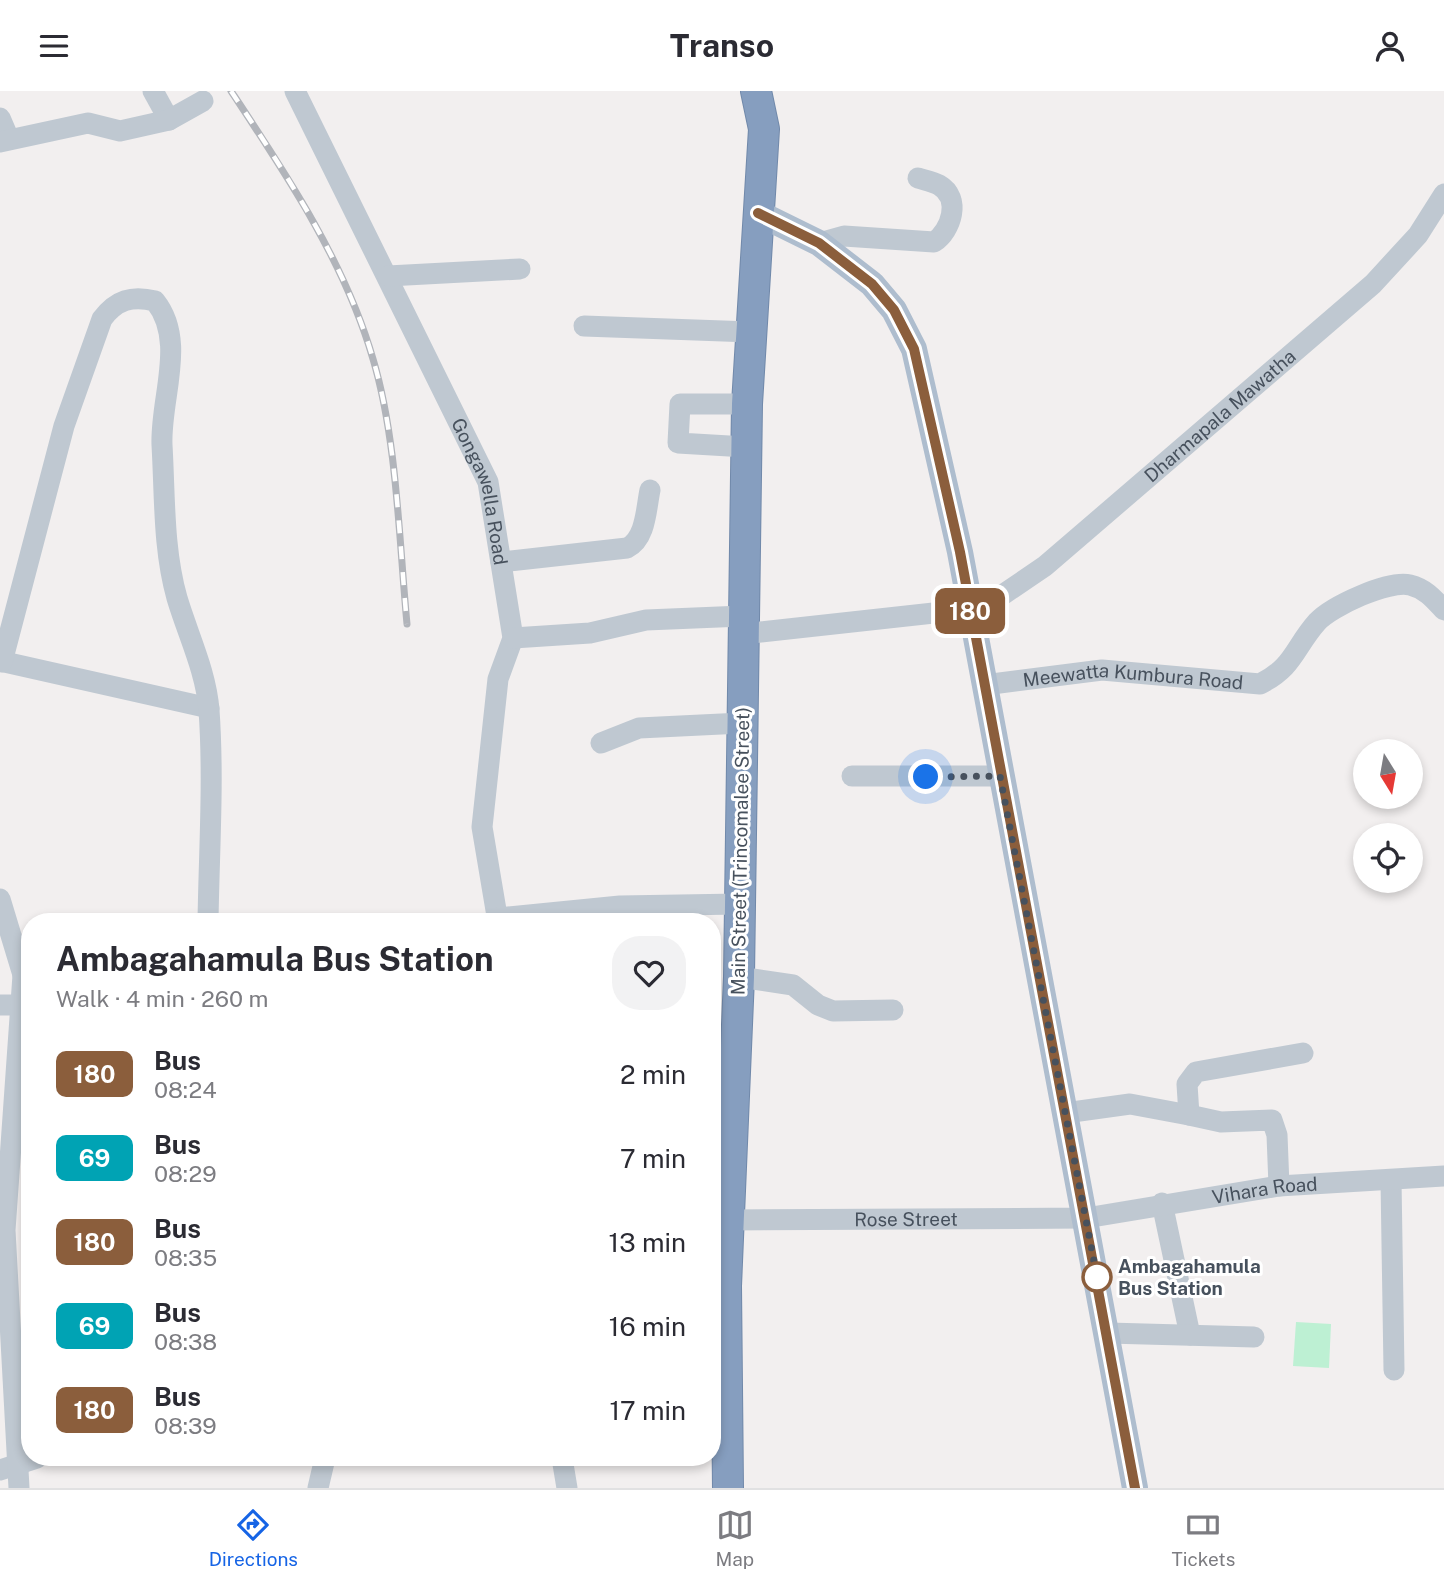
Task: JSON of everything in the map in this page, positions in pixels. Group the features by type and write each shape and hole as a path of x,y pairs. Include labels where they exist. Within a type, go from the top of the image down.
{"highway":[{"name":"Main Street (Trincomalee Street)","path":"721,1326 739,977 747,404 764,129 756,91"},
{"name":"Main Street (Trincomalee Street)","path":"721,1382 729,1488"}],"main road":[{"path":"758,213 819,243 872,284 907,331 937,441 1108,1333 1135,1488"}],"street":[{"path":"153,91 169,120"},
{"name":"Gongawella Road","path":"295,91 488,482 513,638 498,679 482,827 497,913"},
{"path":"0,118 5,141 88,123 120,131 169,120 203,101"},
{"path":"819,243 845,236 934,241 943,236 951,224 950,199 941,185 918,178"},
{"name":"Dharmapala Mawatha","path":"513,638 590,633 646,620 743,625 970,610 995,600 1045,566 1373,284 1419,235 1444,194"},
{"path":"388,276 520,269"},
{"path":"208,913 209,708 199,660 176,596 168,544 162,434 172,342 168,323 155,301 140,297 111,306 102,319 64,426 1,662 209,708"},
{"path":"584,326 751,332"},
{"path":"746,447 678,443 680,404 747,404"},
{"path":"501,562 634,545 640,537 650,490"},
{"name":"Meewatta Kumbura Road","path":"984,685 1102,670 1260,684 1281,674 1317,622 1331,610 1385,586 1408,585 1429,593 1444,610"},
{"path":"601,743 639,728 742,723"},
{"path":"852,776 1000,776"},
{"path":"559,913 620,906 739,904"},
{"path":"2,911 21,962"},
{"path":"739,977 793,985 818,1005 833,1011 893,1010"},
{"path":"19,1488 4,1204 11,1005 21,986"},
{"path":"1189,1115 1187,1084 1196,1072 1303,1053"},
{"path":"1065,1113 1130,1104 1220,1122 1272,1120 1276,1135 1279,1186"},
{"name":"Vihara Road","path":"1086,1218 1162,1203 1279,1186 1444,1176"},
{"path":"1391,1180 1394,1370"},
{"path":"1162,1203 1190,1335"},
{"name":"Rose Street","path":"728,1220 1086,1218"},
{"path":"1108,1333 1254,1337"},
{"path":"318,1488 323,1466"},
{"path":"563,1466 567,1488"}],"green space":[{"path":"1296,1322 1331,1324 1329,1368 1293,1366"}],"railway":[{"path":"231,91 293,187 330,253 347,288 373,359 392,456 407,624"}],"bus line":[{"name":"180","path":"758,213 819,243 872,284 894,310 914,349 960,552 1135,1488"}],"place":[{"name":"Ambagahamula Bus Station","path":"1097,1277"}],"route":[{"path":"926,777 1000,776 1032,927 1097,1277"}]}
